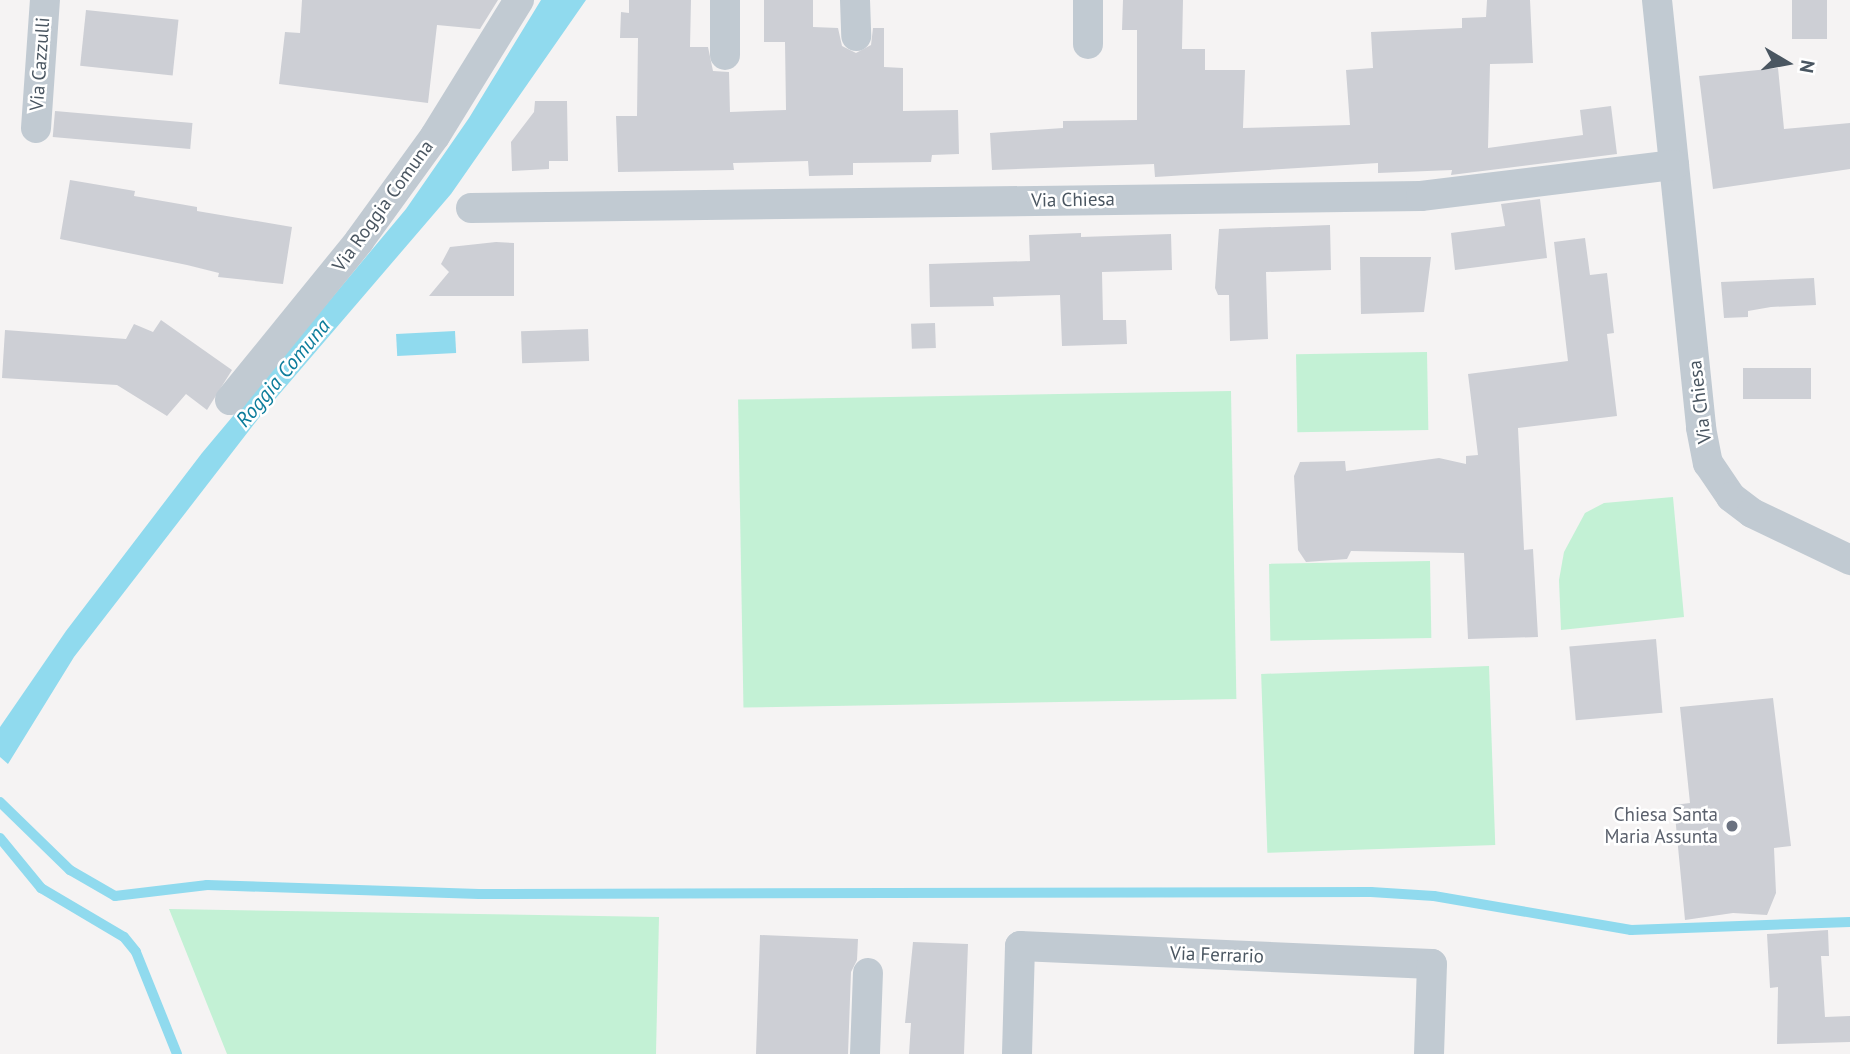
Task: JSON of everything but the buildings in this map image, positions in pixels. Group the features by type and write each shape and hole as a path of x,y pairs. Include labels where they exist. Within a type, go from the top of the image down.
{"street":[{"name":"Via Cazzulli","path":"36,128 45,0"},
{"name":"Via Roggia Comuna","path":"230,400 359,242 435,136 519,0"},
{"path":"724,0 725,55"},
{"path":"855,0 856,36"},
{"path":"1088,0 1088,44"},
{"name":"Via Chiesa","path":"1657,0 1708,463 1731,497 1752,513 1850,560"},
{"name":"Via Chiesa","path":"471,208 1421,195 1674,165"},
{"name":"Via Ferrario","path":"1017,1054 1020,946 1432,964 1429,1054"},
{"path":"865,1054 867,974"}],"green space":[{"path":"1427,352 1428,430 1297,432 1296,354"},
{"path":"1231,391 1236,699 743,708 738,400"},
{"path":"1673,497 1684,617 1561,630 1559,580 1564,552 1585,513 1604,503"},
{"path":"1430,561 1431,638 1270,641 1269,564"},
{"path":"1489,666 1495,845 1267,853 1261,674"},
{"path":"169,909 659,917 656,1054 227,1054"}],"water":[{"name":"Roggia Comuna","path":"541,0 586,0 451,194 258,419 74,657 8,764 0,757 0,727 66,631 202,453 406,209 469,118"},
{"path":"455,331 456,353 397,356 396,334"}],"waterway":[{"path":"0,802 70,870 115,896 207,885 479,894 1371,892 1434,896 1631,930 1850,922"},
{"path":"0,838 41,888 124,937 136,952 177,1054"}],"place":[{"name":"Chiesa Santa Maria Assunta","path":"1732,826"}]}
